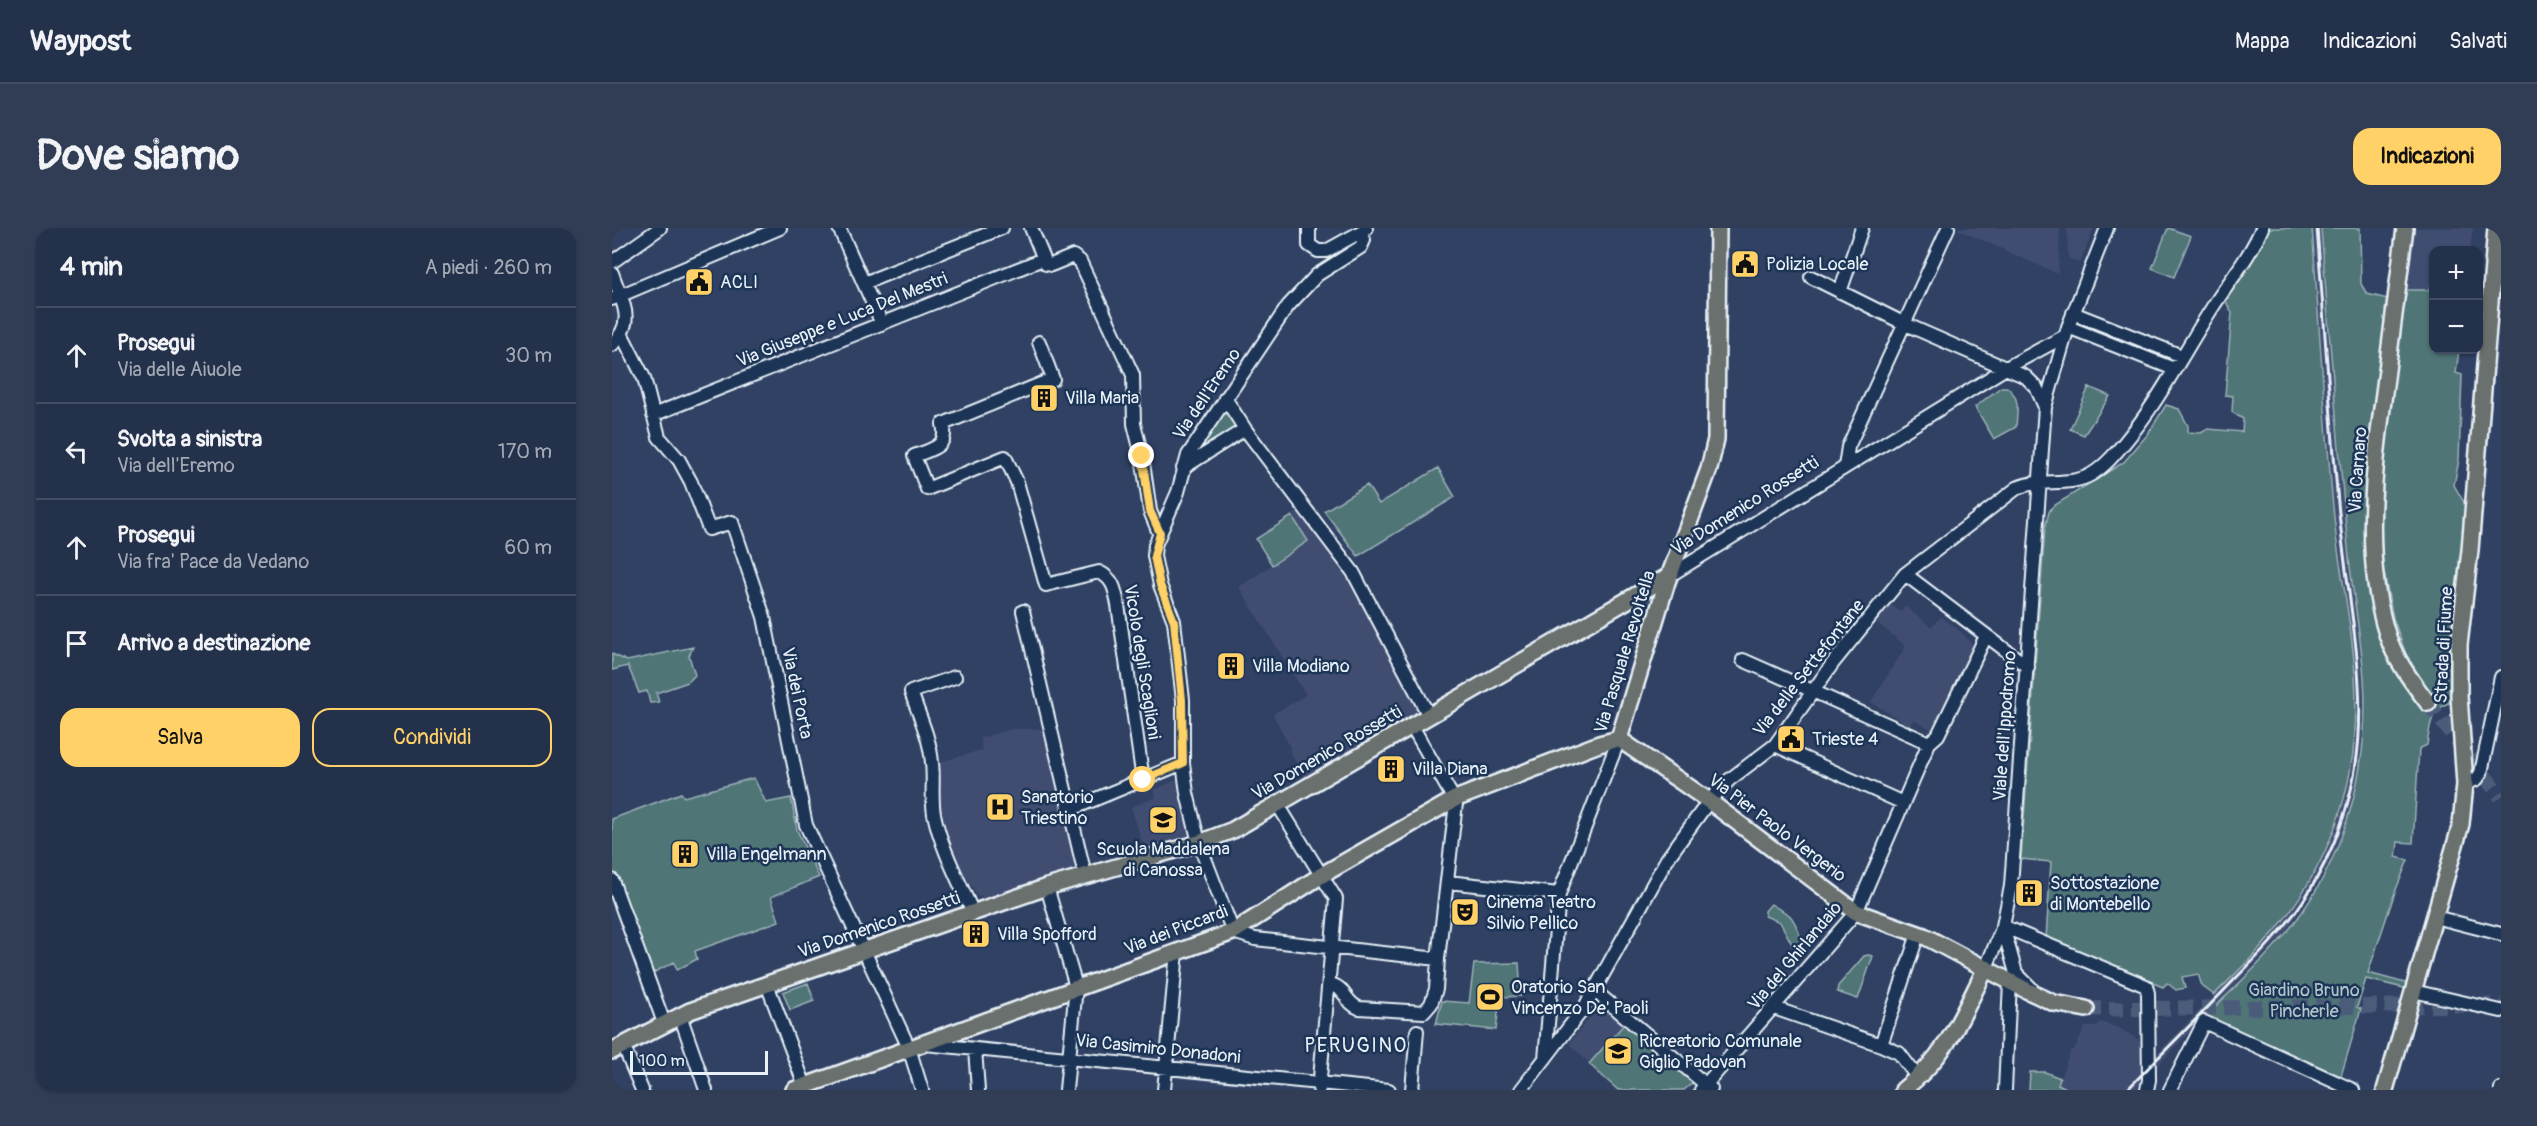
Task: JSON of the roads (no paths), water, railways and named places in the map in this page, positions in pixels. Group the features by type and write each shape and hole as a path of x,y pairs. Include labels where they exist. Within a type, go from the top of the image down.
{"main road":[{"name":"Via Pasquale Revoltella","path":"1619,739 1669,576 1709,469 1716,439 1719,228"},
{"name":"Via Carnaro","path":"2405,228 2375,470 2375,557 2379,593 2389,639 2410,678 2428,703"},
{"name":"Strada di Fiume","path":"2385,1090 2461,824 2465,784 2459,704 2459,645 2497,282 2496,228"},
{"name":"Via Domenico Rossetti","path":"617,1048 680,1015 767,984 1047,887 1199,843 1233,830 1669,576"},
{"path":"1629,599 1645,601 1656,620"},
{"name":"Via dei Piccardi","path":"800,1088 1233,932 1322,875 1455,799 1599,744 1619,739"},
{"name":"Via Pier Paolo Vergerio","path":"1619,739 1709,801 1856,912 1918,934 2054,1003 2086,1009"},
{"path":"1902,1090 1918,1078 1950,1040 1986,968"}],"street":[{"path":"612,262 660,228"},
{"path":"616,298 780,228"},
{"path":"839,228 882,324"},
{"path":"864,283 1002,228"},
{"path":"1031,228 1044,259"},
{"name":"Via dell'Eremo","path":"1233,932 1199,843 1183,763 1182,700 1174,621 1160,585 1154,556 1160,533 1178,492 1188,455 1225,398 1288,306 1306,284 1361,247 1364,240 1363,230 1326,250 1318,251 1309,245 1310,228"},
{"path":"1840,292 1862,228"},
{"path":"1845,467 1848,447 1948,228"},
{"name":"Viale dell'Ippodromo","path":"1986,968 2003,926 2011,886 2045,407 2073,313 2107,228"},
{"name":"Via delle Settefontane","path":"1521,1090 1576,1020 1595,991 1667,859 1709,801 1730,780 1775,745 1814,693 1833,663 1905,574 2017,488 2025,484 2071,482 2085,478 2104,465 2153,406 2182,356 2245,260 2262,228"},
{"name":"Via Giuseppe e Luca Del Mestri","path":"653,415 1044,259 1048,265 1073,256 1080,261 1133,375 1134,424 1142,456 1150,511 1160,533"},
{"path":"612,273 616,298 627,319 622,335 612,345"},
{"path":"1811,278 2030,381 2036,387 2045,407"},
{"path":"2073,313 2182,356"},
{"path":"2067,331 2174,369"},
{"name":"Via Domenico Rossetti","path":"1669,576 2067,331"},
{"name":"Via dei Porta","path":"622,335 644,378 661,441 679,460 691,482 709,529 732,522 764,617 806,825 864,951 916,1046 922,1090"},
{"name":"Vicolo degli Scaglioni","path":"1039,342 1053,379 943,424 946,436 944,441 914,456 927,489 1005,457 1017,482 1046,585 1099,572 1108,576 1114,584 1143,780"},
{"path":"1225,398 1245,429 1353,572 1429,716"},
{"path":"1183,468 1245,429"},
{"path":"1905,574 2028,667"},
{"path":"1023,611 1085,875"},
{"name":"Via del Ghirlandaio","path":"1707,1088 1856,912 1929,743 1938,735 1986,636"},
{"path":"1743,660 1929,743"},
{"path":"955,677 911,692 928,740 935,816 973,912"},
{"path":"2465,784 2477,779 2481,773 2496,722 2501,677"},
{"path":"1329,984 1339,987 1354,1006 1359,1008 1418,1014 1428,1009 1434,997 1438,980 1438,958 1456,808 1455,799 1412,726"},
{"name":"Via Pasquale Revoltella","path":"1545,1060 1559,894 1619,739"},
{"path":"1775,745 1903,803"},
{"path":"1069,810 1183,763"},
{"path":"1278,805 1336,899 1319,1087"},
{"path":"1448,882 1559,894"},
{"path":"1047,887 1076,987 1066,1090"},
{"path":"613,888 664,1023"},
{"path":"2435,917 2501,934"},
{"path":"2003,926 2016,973 2035,992 2054,1003"},
{"path":"2003,926 2146,986 2149,1080 2147,1090"},
{"path":"1233,932 1255,939 1438,958"},
{"path":"1881,1045 1918,934"},
{"path":"1164,1090 1177,952"},
{"path":"2005,1090 2010,982"},
{"path":"767,984 800,1088"},
{"path":"1595,991 1707,1088"},
{"path":"2413,991 2501,1011"},
{"path":"1774,1008 1899,1053 1918,1078"},
{"path":"1550,1013 1563,1022 1576,1020"},
{"path":"680,1015 706,1090"},
{"path":"2170,1090 2204,1022 2353,1090"},
{"path":"1412,1090 1417,1030"},
{"name":"Via Casimiro Donadoni","path":"916,1046 975,1049 1166,1068 1319,1087 1389,1090"},
{"path":"617,1048 642,1090"},
{"path":"975,1049 978,1090"}],"tunnel":[{"path":"2428,703 2501,797"},
{"path":"2086,1009 2501,1005"}],"railway":[{"path":"2127,1090 2263,950 2291,918 2307,895 2333,845 2350,796 2358,749 2360,702 2357,655 2338,503 2317,228"}],"place":[{"name":"Polizia Locale","path":"1745,264"},
{"name":"ACLI","path":"699,282"},
{"name":"Villa Maria","path":"1044,398"},
{"name":"Villa Modiano","path":"1231,666"},
{"name":"Trieste 4","path":"1791,739"},
{"name":"Villa Diana","path":"1391,769"},
{"name":"Sanatorio Triestino","path":"1000,807"},
{"name":"Scuola Maddalena di Canossa","path":"1163,820"},
{"name":"Villa Engelmann","path":"685,854"},
{"name":"Sottostazione di Montebello","path":"2029,893"},
{"name":"Cinema Teatro Silvio Pellico","path":"1465,912"},
{"name":"Villa Spofford","path":"976,934"},
{"name":"Oratorio San Vincenzo De' Paoli","path":"1490,997"},
{"name":"Ricreatorio Comunale Giglio Padovan","path":"1618,1051"}],"district":[{"name":"PERUGINO","path":"1356,1045"}],"park label":[{"name":"Giardino Bruno Pincherle","path":"2304,1000"}]}
